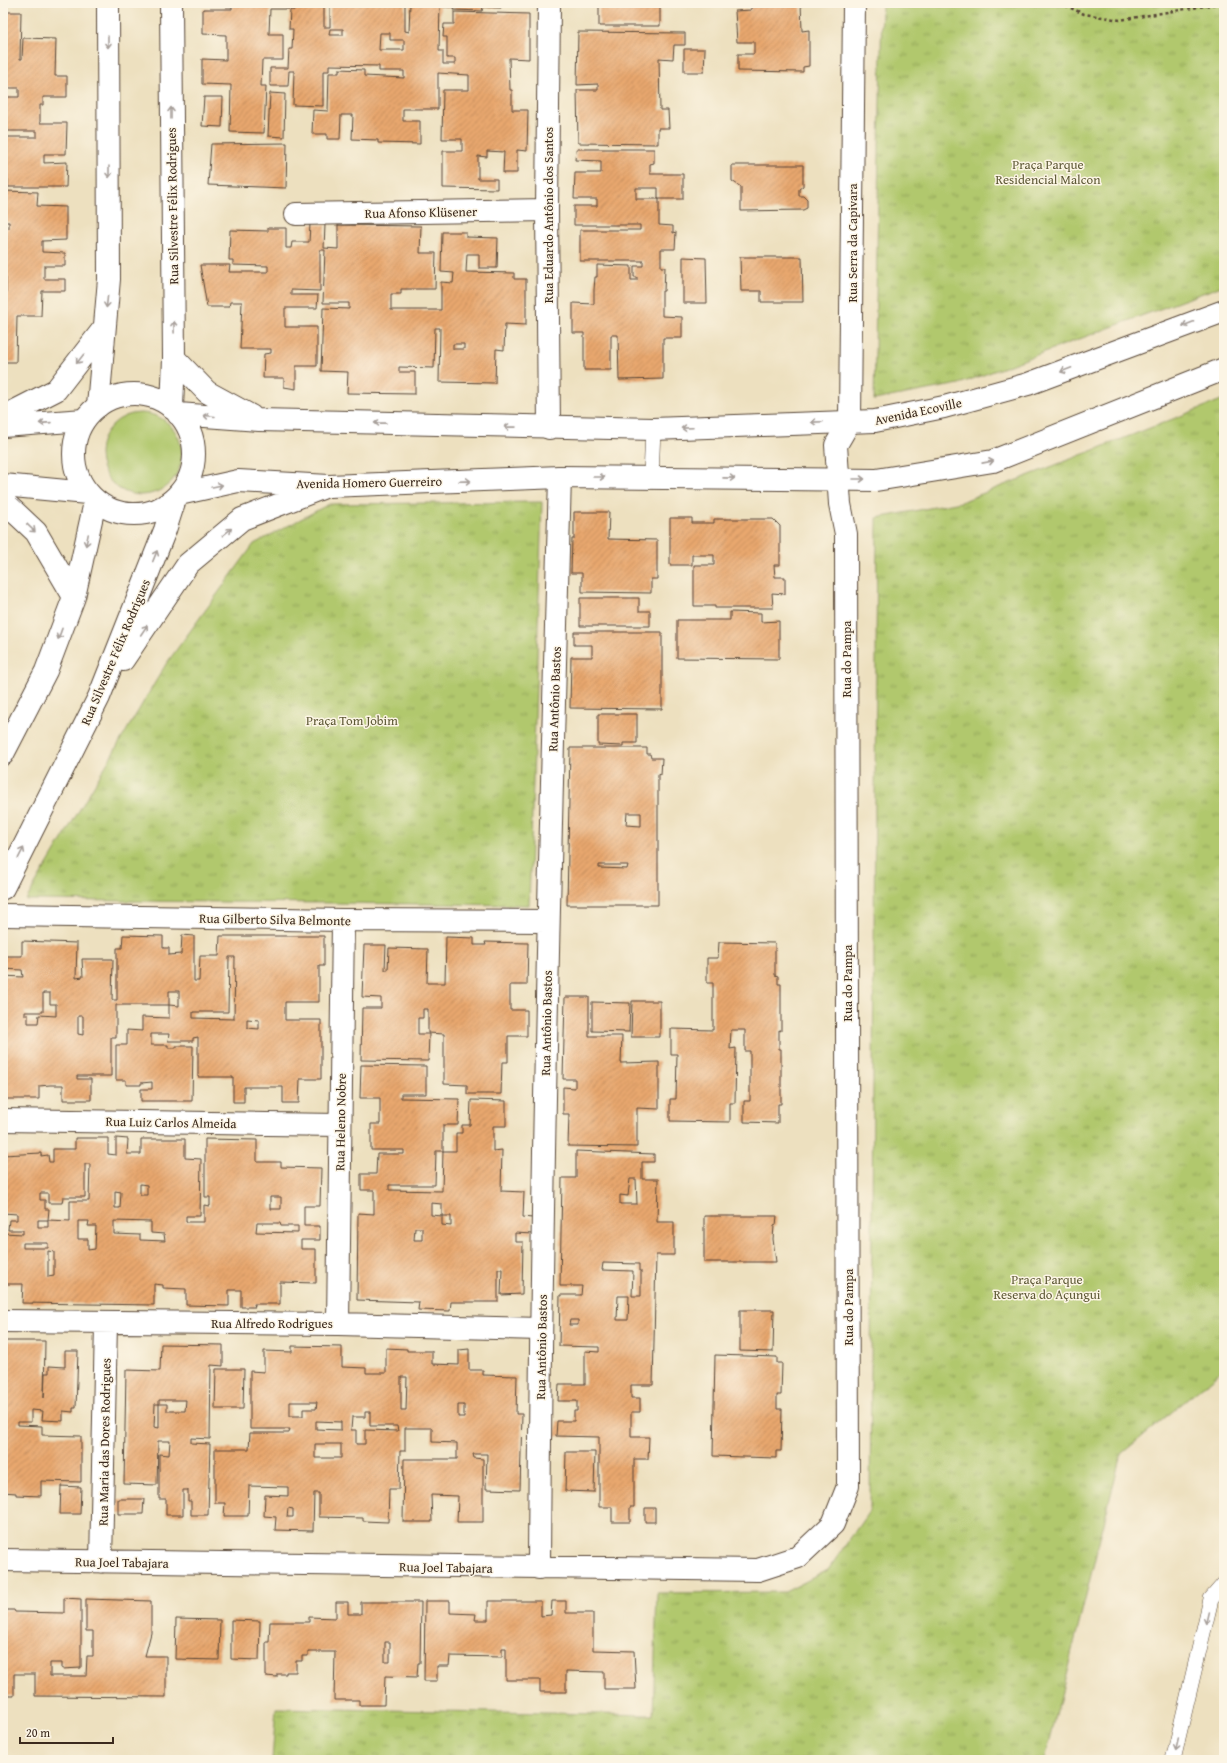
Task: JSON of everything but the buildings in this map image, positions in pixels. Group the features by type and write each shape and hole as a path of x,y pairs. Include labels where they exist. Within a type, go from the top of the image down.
{"street":[{"path":"3,426 91,413 112,398 127,394 144,395 159,400 175,411 188,428 193,445 193,462 190,473 177,496 156,511 135,515 114,512 91,497 78,476 73,457 76,438 91,413 104,328 109,279 108,3"},
{"name":"Rua Silvestre Félix Rodrigues","path":"171,3 175,411"},
{"name":"Rua Eduardo Antônio dos Santos","path":"549,3 549,428"},
{"name":"Rua Serra da Capivara","path":"837,479 836,445 850,421 854,3"},
{"name":"Rua Afonso Klüsener","path":"296,214 548,210"},
{"name":"Avenida Ecoville","path":"549,428 653,429 875,421 917,413 1028,384 1224,310"},
{"path":"3,416 56,390 104,328"},
{"path":"174,358 207,392 259,420"},
{"path":"560,477 876,480 993,461 1224,369"},
{"path":"175,411 259,420 549,428"},
{"name":"Avenida Homero Guerreiro","path":"177,496 238,481 329,486 560,477"},
{"name":"Rua Antônio Bastos","path":"539,1568 540,1329 548,921 560,477"},
{"name":"Rua do Pampa","path":"837,479 846,534 848,1486"},
{"path":"3,485 91,497"},
{"path":"99,697 188,564 242,519 329,486"},
{"name":"Rua Silvestre Félix Rodrigues","path":"3,888 99,697 166,530 177,496"},
{"path":"3,754 46,671 74,597 91,497"},
{"path":"3,501 36,532 74,597"},
{"name":"Rua Gilberto Silva Belmonte","path":"3,915 343,920 548,921"},
{"name":"Rua Heleno Nobre","path":"338,1324 343,920"},
{"name":"Rua Luiz Carlos Almeida","path":"3,1120 340,1124"},
{"name":"Rua Alfredo Rodrigues","path":"3,1321 338,1324 540,1329"},
{"name":"Rua Maria das Dores Rodrigues","path":"101,1562 106,1323"},
{"name":"Rua Joel Tabajara","path":"3,1560 758,1570 798,1556 833,1524 848,1486"}],"lane":[{"path":"652,477 653,429"},
{"path":"1173,1760 1211,1599 1224,1584"}],"path":[{"path":"1060,3 1084,14 1120,20 1222,3"}],"green space":[{"name":"Praça Parque Residencial Malcon","path":"882,3 1224,3 1224,285 959,384 874,400"},
{"name":"Praça Parque Reserva do Açungui","path":"1224,399 1224,1369 1121,1454 1045,1760 272,1760 276,1708 653,1715 657,1593 785,1592 828,1570 870,1510 877,518 961,502"},
{"path":"133,413 149,413 164,420 175,431 182,446 182,462 179,470 170,483 157,492 149,495 133,495 118,488 107,477 100,462 100,446 107,431 118,420"},
{"name":"Praça Tom Jobim","path":"542,502 529,905 26,900 166,664 254,544 329,504"}]}
